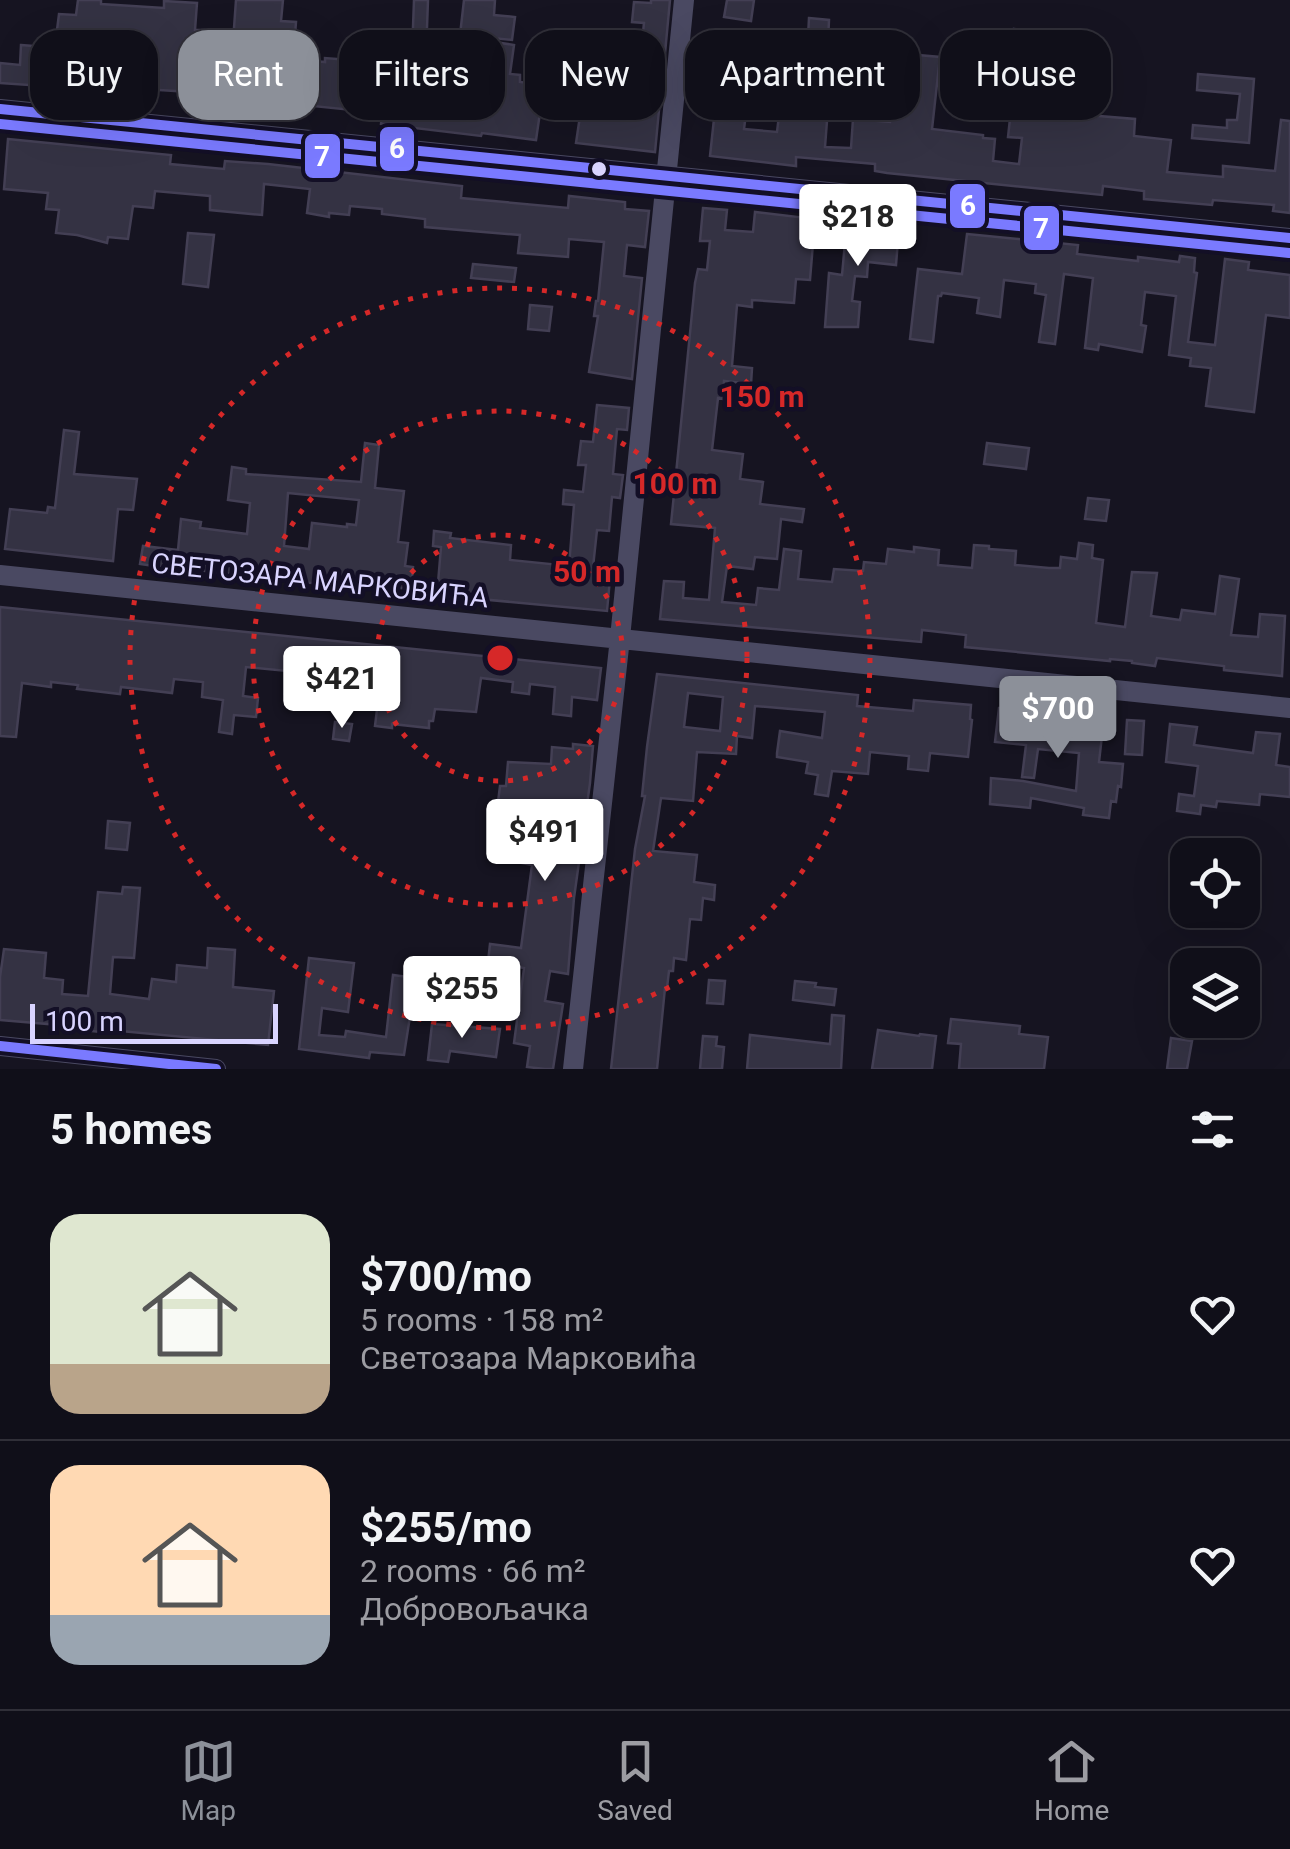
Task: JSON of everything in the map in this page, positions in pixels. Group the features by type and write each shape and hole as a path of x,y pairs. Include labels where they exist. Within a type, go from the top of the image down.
{"street":[{"path":"573,1069 684,0"},
{"path":"0,109 1290,238"},
{"name":"СВЕТОЗАРА МАРКОВИЋА","path":"0,575 1290,708"},
{"path":"0,1046 216,1069"}],"building":[{"path":"78,0 164,8 164,1 197,3 195,30 178,30 178,91 158,90 158,30 57,30 59,14 76,15"},
{"path":"236,0 283,0 281,21 296,22 295,30 234,30"},
{"path":"414,0 428,0 427,30 413,30"},
{"path":"464,0 495,0 494,15 515,17 512,40 505,39 505,30 461,30"},
{"path":"670,0 665,53 665,30 643,30 644,23 632,22 634,2"},
{"path":"727,0 754,0 751,21 724,17"},
{"path":"809,18 829,20 829,30 808,30"},
{"path":"505,44 514,45 510,74 520,75 520,82 525,83 525,120 539,120 536,140 381,124 381,120 505,120"},
{"path":"21,45 30,46 30,85 0,83 0,63 20,65"},
{"path":"920,55 940,57 932,129 995,139 993,161 1019,164 1022,138 1008,137 1010,120 1111,117 1135,119 1134,136 1171,140 1167,172 1223,177 1223,166 1275,171 1281,120 1290,121 1290,213 1273,211 1274,205 1144,199 1144,191 1103,186 1102,195 887,173 875,171 875,164 796,157 796,166 710,156 714,120 745,120 744,129 777,132 778,120 827,121 825,147 851,148 853,120 920,120"},
{"path":"325,58 339,59 339,109 319,107 319,61 325,62"},
{"path":"1198,74 1254,79 1249,143 1192,138 1193,125 1227,128 1227,120 1237,120 1240,94 1197,90"},
{"path":"579,120 658,120 655,152 576,143"},
{"path":"8,139 171,155 170,164 224,169 225,161 268,164 462,186 461,198 568,208 569,196 625,202 625,209 649,211 645,247 627,245 624,276 642,278 632,379 589,372 604,242 569,239 568,257 518,253 520,235 425,227 425,219 382,214 382,209 350,206 349,215 329,213 329,217 307,213 310,189 264,184 262,215 210,210 210,196 155,191 153,208 133,206 128,239 108,237 107,243 56,233 59,210 46,209 48,193 4,189"},
{"path":"703,208 727,210 725,230 753,232 755,212 815,219 810,280 796,279 794,303 752,300 752,307 737,305 732,366 752,368 751,384 724,381 712,450 743,454 740,479 763,482 760,504 804,509 802,522 781,519 777,559 755,557 753,569 727,566 722,602 756,605 758,588 779,590 784,549 801,551 798,579 832,582 834,569 863,571 864,562 886,564 888,549 939,550 938,565 972,568 974,545 989,546 1016,551 1015,565 1060,568 1061,557 1077,559 1079,543 1093,545 1092,558 1103,560 1096,623 1125,627 1132,572 1157,573 1151,616 1180,620 1182,610 1215,614 1220,576 1239,579 1231,635 1258,637 1260,614 1285,616 1282,676 1157,658 1155,666 965,647 966,635 922,630 921,642 660,619 664,581 684,582 683,598 709,600 715,528 671,524 695,283 698,269 707,270 710,241 700,241"},
{"path":"847,221 899,228 896,265 868,262 867,277 855,276 852,301 860,302 858,327 825,327 829,273 842,275"},
{"path":"188,233 214,235 208,287 183,284"},
{"path":"967,234 1078,245 1077,254 1138,261 1138,257 1179,262 1180,256 1195,258 1197,273 1188,342 1215,345 1225,259 1249,262 1248,270 1290,275 1290,318 1266,315 1254,412 1206,406 1211,368 1190,366 1191,358 1169,355 1176,296 1145,292 1142,352 1099,344 1098,350 1085,348 1093,278 1064,274 1055,344 1039,342 1046,295 1035,293 1036,284 1004,280 1000,317 977,313 979,298 942,293 938,296 933,342 910,339 918,269 962,274"},
{"path":"473,264 516,268 514,282 471,278"},
{"path":"530,305 552,307 549,331 528,329"},
{"path":"597,405 629,408 627,430 617,429 613,474 623,475 620,498 612,497 609,531 597,530 593,567 611,568 607,611 437,595 441,547 433,546 434,531 451,533 450,538 511,545 510,560 569,566 574,505 563,504 564,490 583,492 586,465 578,465 581,441 593,442"},
{"path":"64,430 79,432 74,474 137,479 133,510 118,509 113,561 5,549 10,509 47,513 48,507 55,508"},
{"path":"365,443 379,445 375,488 404,491 398,542 408,543 405,566 413,567 411,589 330,582 329,585 140,564 143,546 178,550 181,519 201,522 200,528 247,534 250,503 228,500 232,467 246,469 246,474 361,482","holes":["288,493 359,500 356,525 312,523 309,549 284,546"]},
{"path":"987,443 1029,448 1026,469 984,464"},
{"path":"1088,498 1109,500 1106,521 1085,519"},
{"path":"0,607 601,668 597,700 572,697 571,716 553,714 555,687 530,684 529,694 512,692 513,682 481,678 476,712 435,709 429,728 392,724 392,728 375,726 379,693 338,689 337,693 301,690 300,696 285,694 288,671 246,667 243,696 258,698 256,717 234,715 232,734 219,732 223,700 202,697 203,682 174,679 172,693 121,687 120,694 77,689 78,685 22,683 16,737 0,736"},
{"path":"657,674 858,695 857,706 913,711 914,700 971,705 968,757 930,753 928,771 908,769 909,756 870,752 868,774 832,771 828,796 815,794 818,775 806,773 808,762 777,757 780,731 822,738 825,712 755,706 752,738 737,736 736,754 697,752 693,801 661,798 653,851 697,855 694,882 715,885 714,900 703,898 701,920 690,919 686,960 674,958 673,971 669,971 657,1069 611,1069 635,849 645,796","holes":["688,693 723,697 720,731 684,727"]},
{"path":"999,708 1104,718 1099,762 1123,764 1121,787 1118,786 1116,802 1111,801 1109,818 1083,815 1084,808 1031,798 1030,808 990,804 991,778 1076,791 1079,753 1038,749 1034,778 1022,777 1026,745 995,742"},
{"path":"1127,720 1144,721 1142,755 1125,754"},
{"path":"335,722 352,724 349,741 333,739"},
{"path":"1170,724 1197,727 1194,745 1253,753 1256,732 1280,734 1276,765 1290,767 1290,797 1260,794 1259,805 1217,801 1216,807 1201,805 1200,814 1177,811 1179,794 1194,796 1198,766 1166,762"},
{"path":"573,744 593,746 568,974 550,971 545,1001 563,1004 553,1069 527,1067 530,1046 514,1043 524,968 488,962 490,944 521,948 532,865 522,863 527,830 495,826 500,786 506,786 508,762 551,764 552,747 573,749"},
{"path":"108,821 130,823 127,850 106,848"},
{"path":"123,887 140,888 134,958 113,957 110,994 149,999 152,979 176,982 177,965 207,968 208,948 235,950 233,987 274,991 268,1045 0,1020 4,949 46,953 44,978 63,980 62,994 88,996 98,892 122,894"},
{"path":"309,958 354,963 348,1012 322,1008 319,1035 345,1037 346,1031 386,1037 393,975 408,977 406,996 413,997 404,1055 370,1052 369,1058 299,1049"},
{"path":"709,980 725,981 723,1004 707,1003"},
{"path":"795,981 836,989 834,1005 793,1000"},
{"path":"832,1015 844,1016 841,1069 747,1069 750,1035 830,1044"},
{"path":"951,1019 1020,1026 1019,1034 1048,1037 1044,1069 959,1069 961,1044 948,1043"},
{"path":"432,1024 500,1029 496,1057 450,1051 448,1062 428,1060"},
{"path":"878,1030 936,1036 932,1069 872,1069"},
{"path":"703,1036 717,1037 716,1046 724,1047 722,1069 700,1069"},
{"path":"1171,1038 1192,1041 1187,1069 1167,1069"}],"transit line":[{"name":"6","path":"0,109 1290,238"},
{"name":"7","path":"0,124 1289,253"},
{"name":"6","path":"0,1046 216,1069"}]}
